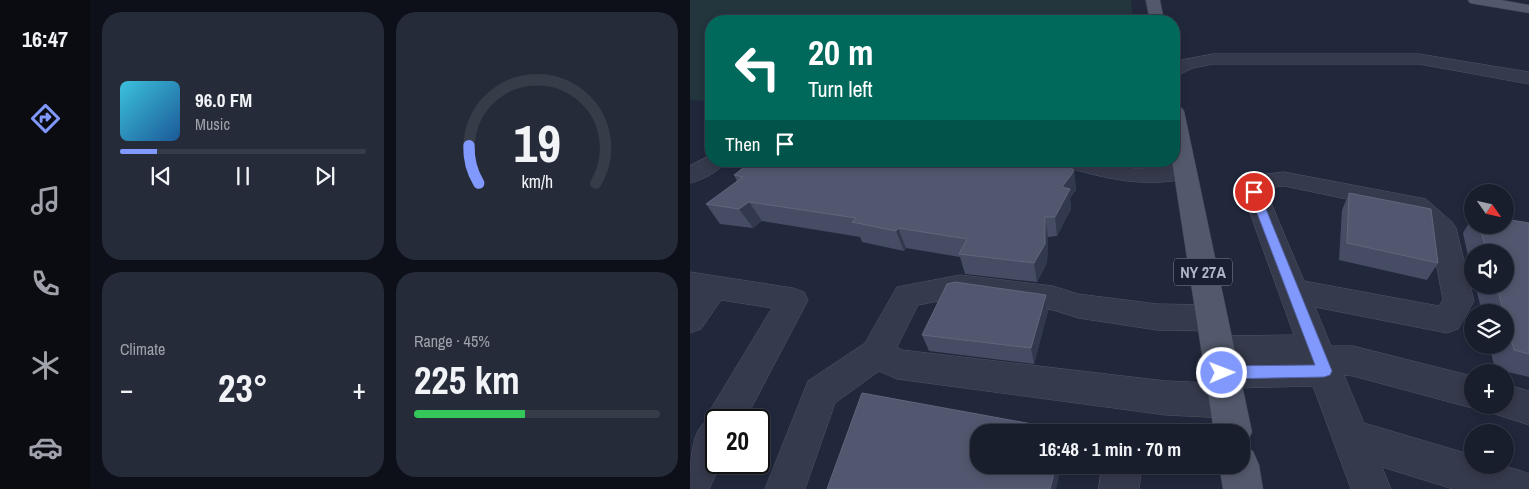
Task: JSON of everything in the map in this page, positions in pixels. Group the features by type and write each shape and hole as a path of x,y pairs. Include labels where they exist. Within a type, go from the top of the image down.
{"main road":[{"path":"1153,0 1156,15"},
{"path":"1475,0 1529,9"},
{"name":"NY 27A","path":"1180,144 1225,389"},
{"path":"1240,474 1243,489"}],"lane":[{"path":"1180,53 1213,60"},
{"path":"1180,68 1186,65 1213,60 1419,59 1529,78"},
{"path":"690,176 705,167"},
{"path":"1091,167 1137,176 1185,172"},
{"path":"1294,291 1447,320 1459,301 1443,228 1417,205 1284,179 1262,181 1254,192 1371,489"},
{"path":"690,320 702,285 793,300 731,409"},
{"path":"785,489 821,393 877,353 908,295 960,286 1052,298 1078,306 1156,317 1212,318"},
{"path":"877,353 897,364 1166,398 1225,389 1320,360 1353,361 1464,390"},
{"path":"1514,404 1529,408"},
{"path":"1351,438 1517,489"},
{"path":"690,483 705,456"},
{"path":"1119,489 1121,474"}],"shaded area":[{"path":"690,0 1131,0 1132,15 705,15 705,101 690,100"}],"building":[{"path":"744,167 1071,167 1074,171 1062,187 1070,189 1055,217 1045,217 1045,244 1034,263 959,254 967,239 898,228 896,231 852,222 856,218 749,202 739,209 706,204 743,177 734,175"},
{"path":"1349,193 1431,209 1438,263 1347,243"},
{"path":"1514,220 1529,223 1529,354 1514,350 1514,304 1502,304 1499,294 1514,294 1514,244 1485,244 1482,234 1514,234"},
{"path":"955,282 1046,295 1031,348 922,335 947,284"},
{"path":"862,393 1032,424 970,424 970,474 1054,474 1050,489 827,489"}],"route":[{"path":"1222,373 1324,371 1254,192"}]}
